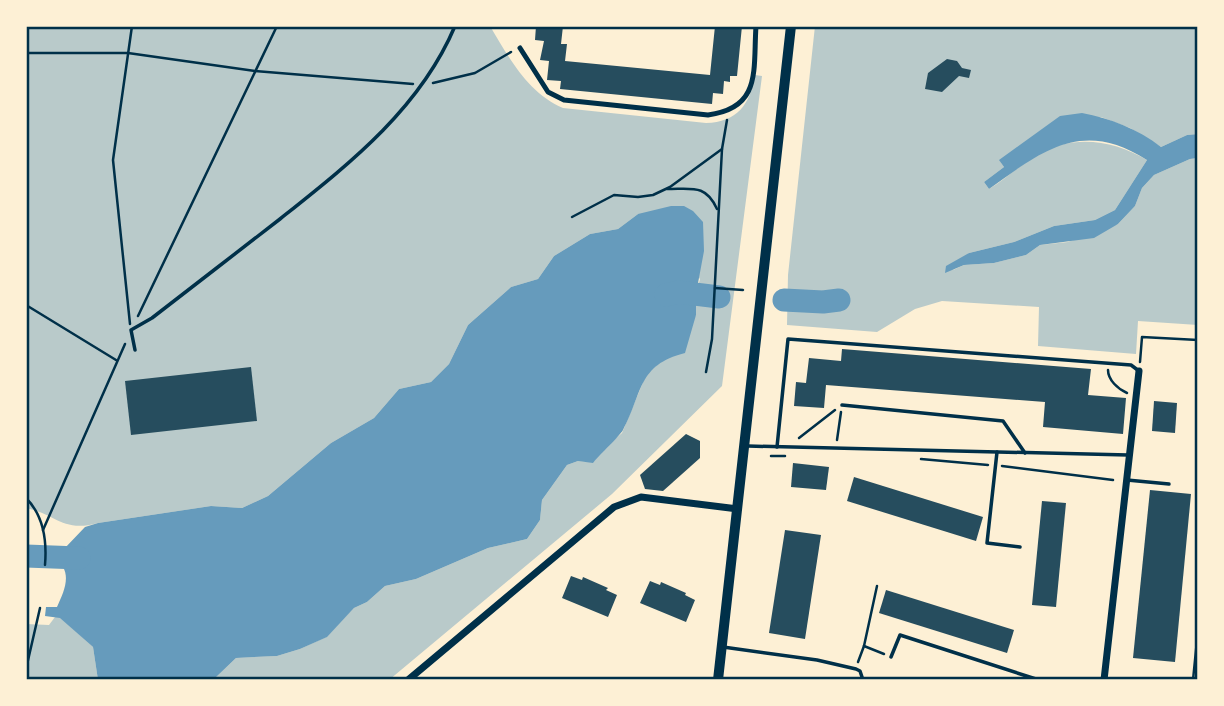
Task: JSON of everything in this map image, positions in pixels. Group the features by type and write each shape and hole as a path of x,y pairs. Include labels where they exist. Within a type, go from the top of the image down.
{"main road":[{"path":"718,680 791,26"}],"street":[{"path":"520,48 548,92 564,100 708,115 728,113 745,101 752,82 756,26"},
{"path":"1104,680 1139,371"},
{"path":"408,680 614,507 641,497 738,509"}],"lane":[{"path":"135,350 131,330 152,318 308,196 395,120 424,85 443,54 454,26"},
{"path":"777,447 788,339 1131,365 1139,371"},
{"path":"842,405 1003,421 1025,453"},
{"path":"744,446 1130,455"},
{"path":"997,452 987,543 1020,547"},
{"path":"1127,480 1168,484"},
{"path":"891,656 900,635 1039,680"},
{"path":"721,647 856,668 863,680"}],"path":[{"path":"131,330 113,160 132,26"},
{"path":"43,530 131,330 277,26"},
{"path":"26,53 128,53 255,71 424,85 475,73 520,48"},
{"path":"706,372 712,339 722,149 728,113"},
{"path":"572,218 614,195 653,195 666,189 722,149"},
{"path":"666,189 699,189 711,195 719,212"},
{"path":"715,288 743,290"},
{"path":"26,305 118,360"},
{"path":"1139,371 1142,337 1198,340"},
{"path":"1109,363 1108,376 1116,386 1125,393 1137,396"},
{"path":"788,447 842,405"},
{"path":"836,448 842,405"},
{"path":"771,456 784,456"},
{"path":"916,459 1114,480"},
{"path":"26,498 36,508 43,530 47,545 45,565"},
{"path":"856,668 864,646 877,586"},
{"path":"26,668 40,608"},
{"path":"1193,680 1198,630"},
{"path":"864,646 891,656"}],"shaded area":[{"path":"26,26 490,26 520,73 540,93 563,108 706,123 726,119 740,110 750,95 755,75 762,76 722,386 612,494 389,680 213,680 236,658 277,656 326,637 354,608 367,602 385,586 416,579 488,548 527,539 540,520 542,500 567,465 578,461 593,462 622,433 646,375 665,358 696,315 696,294 700,279 638,214 618,229 590,234 554,256 538,279 511,287 468,325 449,364 431,382 399,389 374,418 331,443 268,496 242,508 211,506 76,526 60,521 26,508"},
{"path":"815,26 1198,26 1198,134 1187,135 1161,147 1130,128 1101,117 1000,161 1004,167 984,182 989,189 1038,154 1065,144 1107,144 1147,160 1115,210 1095,220 1054,226 1014,242 969,253 953,270 964,265 994,263 1026,255 1040,245 1068,242 1118,224 1135,206 1142,188 1154,175 1198,158 1198,325 1138,321 1136,354 1038,346 1039,307 942,301 915,309 877,332 787,325 788,275"},
{"path":"55,617 60,617 93,647 98,680 26,680 26,624 49,625"}],"water":[{"path":"1082,113 1123,125 1161,147 1187,135 1198,134 1198,158 1154,175 1142,188 1135,206 1118,224 1094,238 1040,245 1026,255 994,263 964,265 945,273 946,266 969,253 1014,242 1054,226 1095,220 1115,210 1147,160 1124,148 1102,141 1064,145 1045,152 989,189 984,182 1004,167 999,160 1060,116"},
{"path":"671,206 684,206 703,222 704,251 696,294 696,315 685,353 669,358 650,373 623,430 593,463 578,461 567,465 542,500 540,520 527,539 488,548 416,579 385,586 367,602 354,608 327,637 277,656 236,658 213,680 98,680 93,647 60,618 45,616 46,607 57,607 66,582 63,567 48,565 49,548 64,549 85,527 98,523 211,506 242,508 268,496 331,443 374,418 399,389 431,382 449,364 468,325 511,287 538,279 554,256 590,234 618,229 638,214"}],"building":[{"path":"536,26 563,26 561,44 567,44 565,61 710,75 715,26 742,26 737,76 730,76 730,82 724,81 723,94 713,93 712,104 560,89 561,81 547,80 549,61 540,60 544,41 535,40"},
{"path":"947,59 957,61 962,68 971,70 969,78 959,76 942,92 925,89 928,73"},
{"path":"842,349 1091,369 1088,395 1126,398 1123,434 1043,427 1045,402 826,385 824,408 794,406 796,382 806,383 809,358 841,361"},
{"path":"251,367 257,421 131,435 125,381"},
{"path":"1154,401 1177,403 1175,433 1152,431"},
{"path":"686,434 700,441 700,458 663,491 645,489 640,475"},
{"path":"793,463 829,467 826,490 791,487"},
{"path":"854,477 983,517 976,541 847,501"},
{"path":"1150,490 1191,494 1175,662 1133,658"},
{"path":"1042,501 1066,503 1056,607 1032,605"},
{"path":"785,530 821,535 805,639 769,633"},
{"path":"571,576 582,580 583,577 617,595 608,617 562,598"},
{"path":"650,581 660,585 661,582 695,600 686,622 640,603"},
{"path":"886,590 1014,630 1007,653 879,613"}],"waterway":[{"path":"666,295 678,292 719,297"},
{"path":"784,300 839,300"},
{"path":"26,556 79,558"}]}
